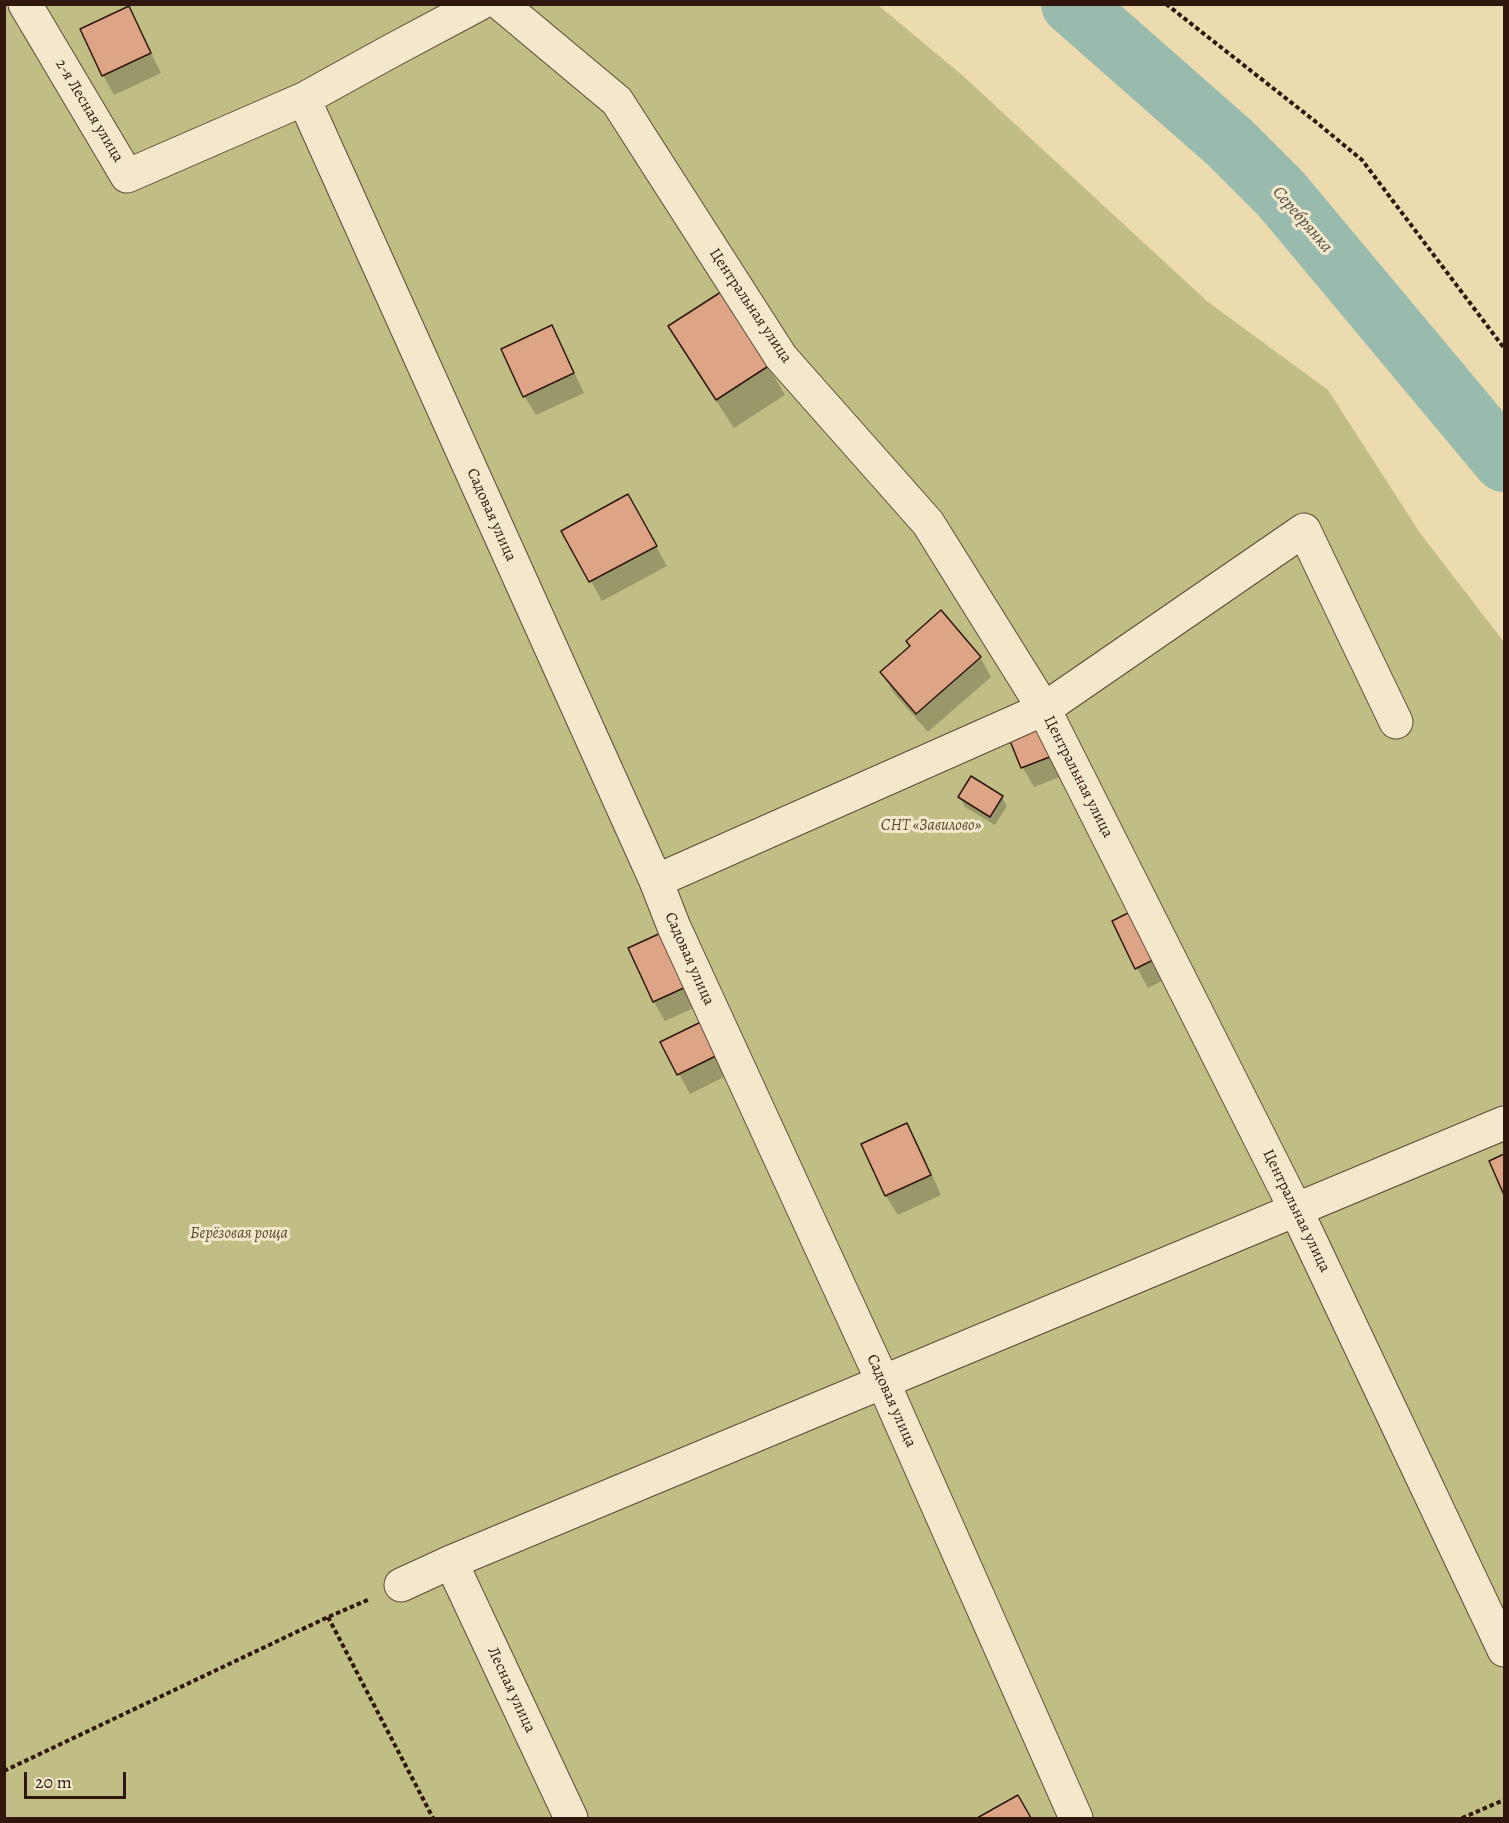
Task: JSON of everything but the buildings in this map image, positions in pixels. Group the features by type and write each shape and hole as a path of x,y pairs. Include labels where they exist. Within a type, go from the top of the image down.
{"lane":[{"name":"2-я Лесная улица","path":"26,4 127,176 304,99"},
{"path":"304,99 479,4"},
{"name":"Центральная улица","path":"501,4 617,101 781,357 928,523 1044,709 1296,1210 1504,1650"},
{"name":"Садовая улица","path":"304,99 656,881 674,927 883,1382 1076,1818"},
{"path":"656,881 1044,709 1304,530 1396,722"},
{"path":"401,1585 451,1562 1504,1123"},
{"name":"Лесная улица","path":"451,1562 571,1818"}],"path":[{"path":"1166,4 1362,160 1504,348"},
{"path":"4,1771 328,1617 401,1585"},
{"path":"328,1617 433,1818"},
{"path":"1462,1818 1504,1800"}],"green space":[{"name":"СНТ «Завилово»","path":"5,5 878,5 962,75 1208,302 1328,390 1420,533 1504,642 1504,1818 5,1818"}],"waterway":[{"name":"Серебрянка","path":"1072,4 1230,143 1281,194 1504,461"}],"park label":[{"name":"Берёзовая роща","path":"239,1234"}]}
